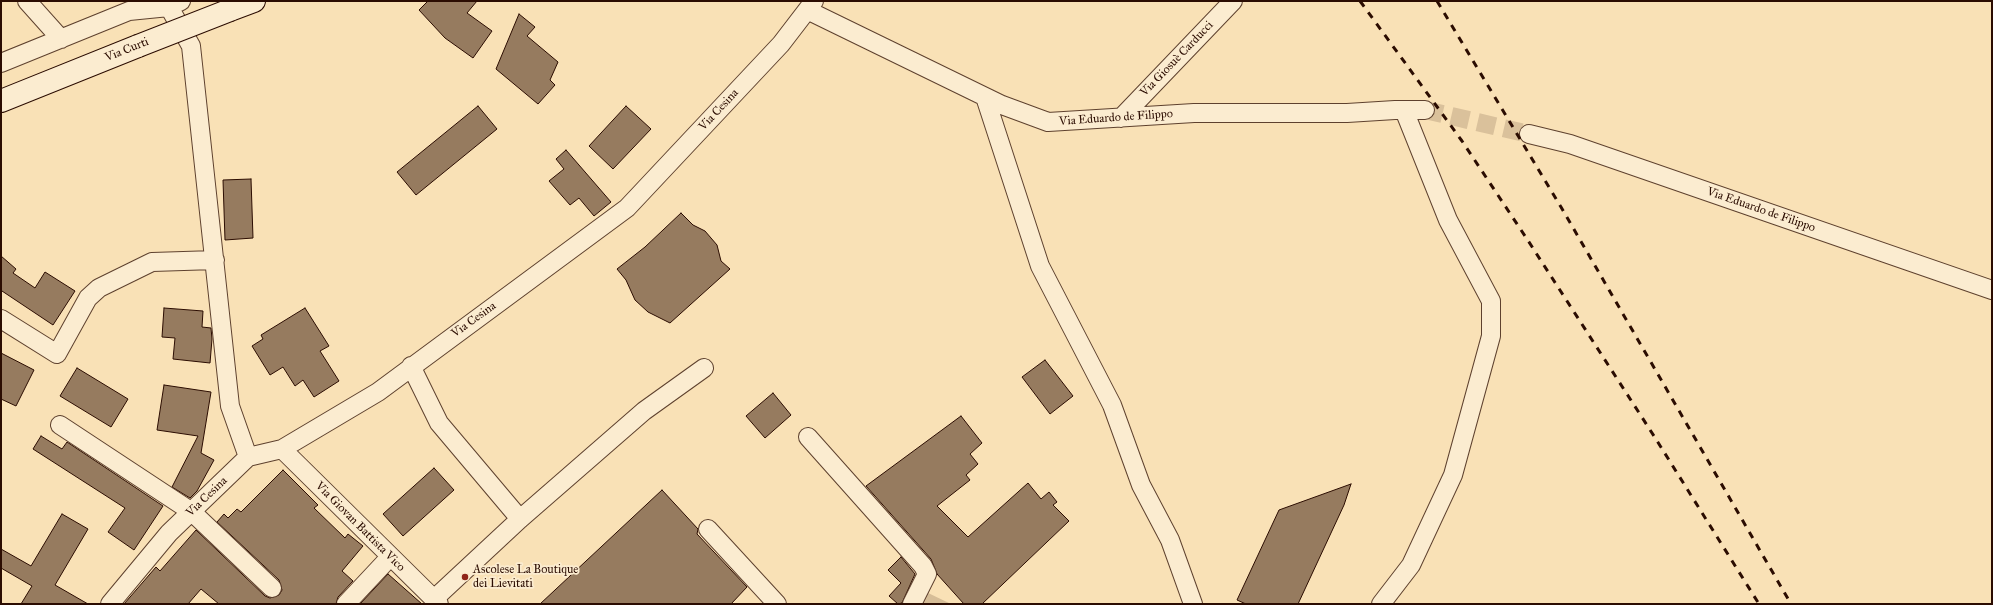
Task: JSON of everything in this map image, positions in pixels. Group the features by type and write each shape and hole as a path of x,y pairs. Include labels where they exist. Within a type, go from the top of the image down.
{"main road":[{"name":"Via Curti","path":"1,101 254,1"}],"street":[{"path":"27,1 61,40"},
{"name":"Via Giosuè Carducci","path":"1121,118 1233,1"},
{"path":"1,63 129,12 175,4 191,46 230,406 248,457"},
{"name":"Via Eduardo de Filippo","path":"810,6 985,97 1048,122 1194,112 1347,113 1425,110"},
{"name":"Via Cesina","path":"110,604 169,533 248,457 282,449 378,392 627,208 781,44 810,6"},
{"path":"985,97 1040,266 1112,405 1141,485 1170,540 1193,604"},
{"path":"1381,604 1411,565 1453,475 1491,336 1491,301 1448,220 1404,110"},
{"name":"Via Eduardo de Filippo","path":"1529,134 1570,144 1992,290"},
{"path":"1,319 57,354 88,298 99,288 152,262 215,260"},
{"path":"412,366 439,423 520,519"},
{"path":"436,602 520,519 644,411 704,368"},
{"path":"60,425 192,512 272,588"},
{"path":"808,437 923,566 927,574 912,604"},
{"name":"Via Giovan Battista Vico","path":"282,449 436,602"},
{"path":"708,529 777,604"},
{"path":"346,604 390,557"}],"shaded area":[{"path":"924,591 951,604 918,604"}],"building":[{"path":"428,1 477,1 467,13 492,31 473,58 445,38 419,10"},
{"path":"519,14 535,27 527,36 558,62 550,80 555,85 538,104 496,69"},
{"path":"478,106 497,129 416,195 397,172"},
{"path":"626,106 651,129 613,169 589,146"},
{"path":"566,150 611,202 594,216 579,198 570,205 549,181 564,169 556,159"},
{"path":"251,179 253,238 225,240 223,180"},
{"path":"681,213 693,225 705,231 717,245 721,261 730,269 670,323 648,312 635,300 626,280 617,269 645,247"},
{"path":"1,256 16,269 13,273 35,288 45,272 75,291 53,325 2,291 1,293"},
{"path":"164,308 203,311 202,327 211,328 212,339 210,363 173,359 175,338 162,337"},
{"path":"305,308 329,346 320,351 339,381 314,397 303,380 295,386 283,367 270,375 252,346 263,339 261,335"},
{"path":"1,353 34,370 16,406 1,399"},
{"path":"1045,360 1073,396 1050,414 1022,377"},
{"path":"77,368 128,399 111,427 60,396"},
{"path":"164,385 211,392 201,453 214,460 197,491 190,498 172,487 198,436 157,430"},
{"path":"773,393 791,415 765,438 746,416"},
{"path":"961,416 982,443 970,454 978,464 966,475 970,480 937,506 968,537 1028,483 1041,499 1049,492 1057,502 1053,505 1069,521 982,604 964,604 937,574 931,559 866,486"},
{"path":"41,436 62,449 67,442 163,506 134,550 108,532 125,508 33,449"},
{"path":"434,468 454,490 403,536 383,514"},
{"path":"283,470 318,505 314,508 345,538 348,534 363,546 342,571 353,581 338,597 336,604 219,604 201,589 188,604 124,604 156,567 160,571 196,530 265,596 270,598 279,595 282,590 279,580 217,522 224,514 228,518 237,509 241,512"},
{"path":"1351,484 1344,505 1298,604 1246,604 1237,600 1279,510"},
{"path":"662,490 698,529 697,534 747,587 731,604 540,604"},
{"path":"62,514 88,529 55,585 88,604 21,604 32,586 1,568 1,549 31,566"},
{"path":"901,557 915,574 902,603 898,604 889,596 901,583 888,570"},
{"path":"388,574 422,604 360,604"}],"tunnel":[{"path":"1425,110 1529,134"}],"railway":[{"path":"1360,1 1462,141 1527,239 1654,436 1759,604"},
{"path":"1437,1 1561,207 1791,604"}],"place":[{"name":"Ascolese La Boutique dei Lievitati","path":"465,577"}]}
